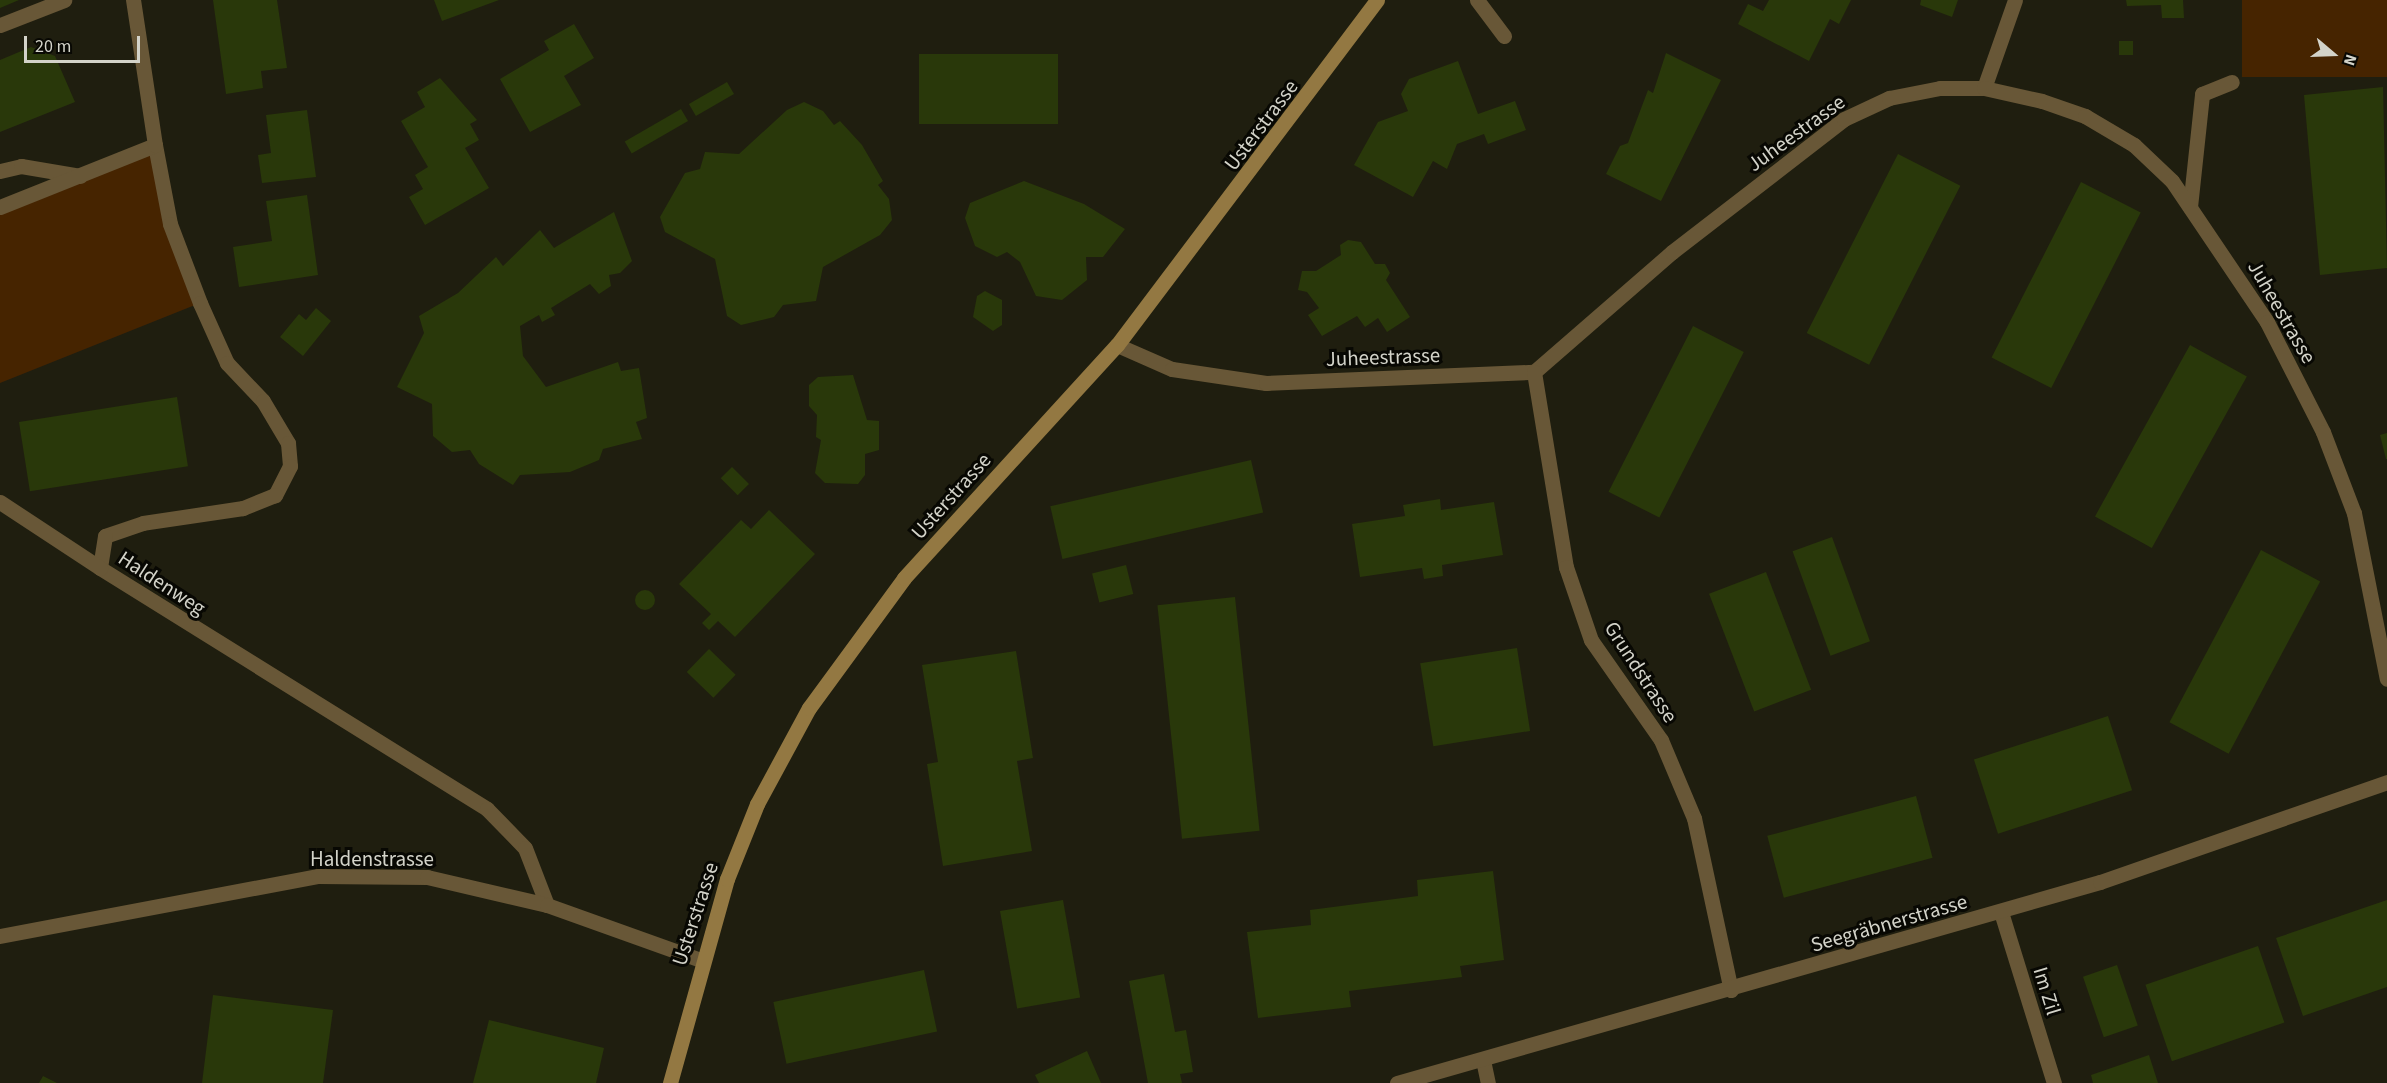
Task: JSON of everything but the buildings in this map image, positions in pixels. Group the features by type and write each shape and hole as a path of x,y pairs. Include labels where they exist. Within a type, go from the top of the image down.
{"main road":[{"name":"Usterstrasse","path":"670,1083 701,960 757,804 809,708 904,578 1117,345 1377,0"}],"street":[{"path":"0,25 64,0"},
{"path":"0,207 155,145 133,0"},
{"path":"1477,0 1504,36"},
{"path":"1984,88 2015,0"},
{"path":"2190,207 2202,94 2232,82"},
{"name":"Juheestrasse","path":"1117,345 1172,369 1266,382 1534,372 1672,252 1845,119 1890,98 1940,88 1984,88 2085,116 2134,146 2172,181 2190,207 2267,322 2324,432 2354,513 2387,679"},
{"name":"Haldenweg","path":"155,145 170,224 200,303 227,363 263,401 288,443 290,466 275,495 243,508 143,523 105,536 100,568 487,808 525,848 547,905"},
{"path":"0,171 21,166 80,176"},
{"name":"Grundstrasse","path":"1534,372 1566,567 1591,640 1661,740 1694,818 1731,990"},
{"path":"0,502 100,568"},
{"name":"Seegräbnerstrasse","path":"1397,1083 2001,912 2272,826 2387,782"},
{"name":"Haldenstrasse","path":"0,936 318,876 427,877 547,905 701,960"},
{"name":"Im Zil","path":"2001,912 2054,1083"},
{"path":"1483,1059 1488,1083"}],"shaded area":[{"path":"2242,0 2387,0 2387,77 2242,77"},
{"path":"155,145 200,303 0,383 0,207"}]}
